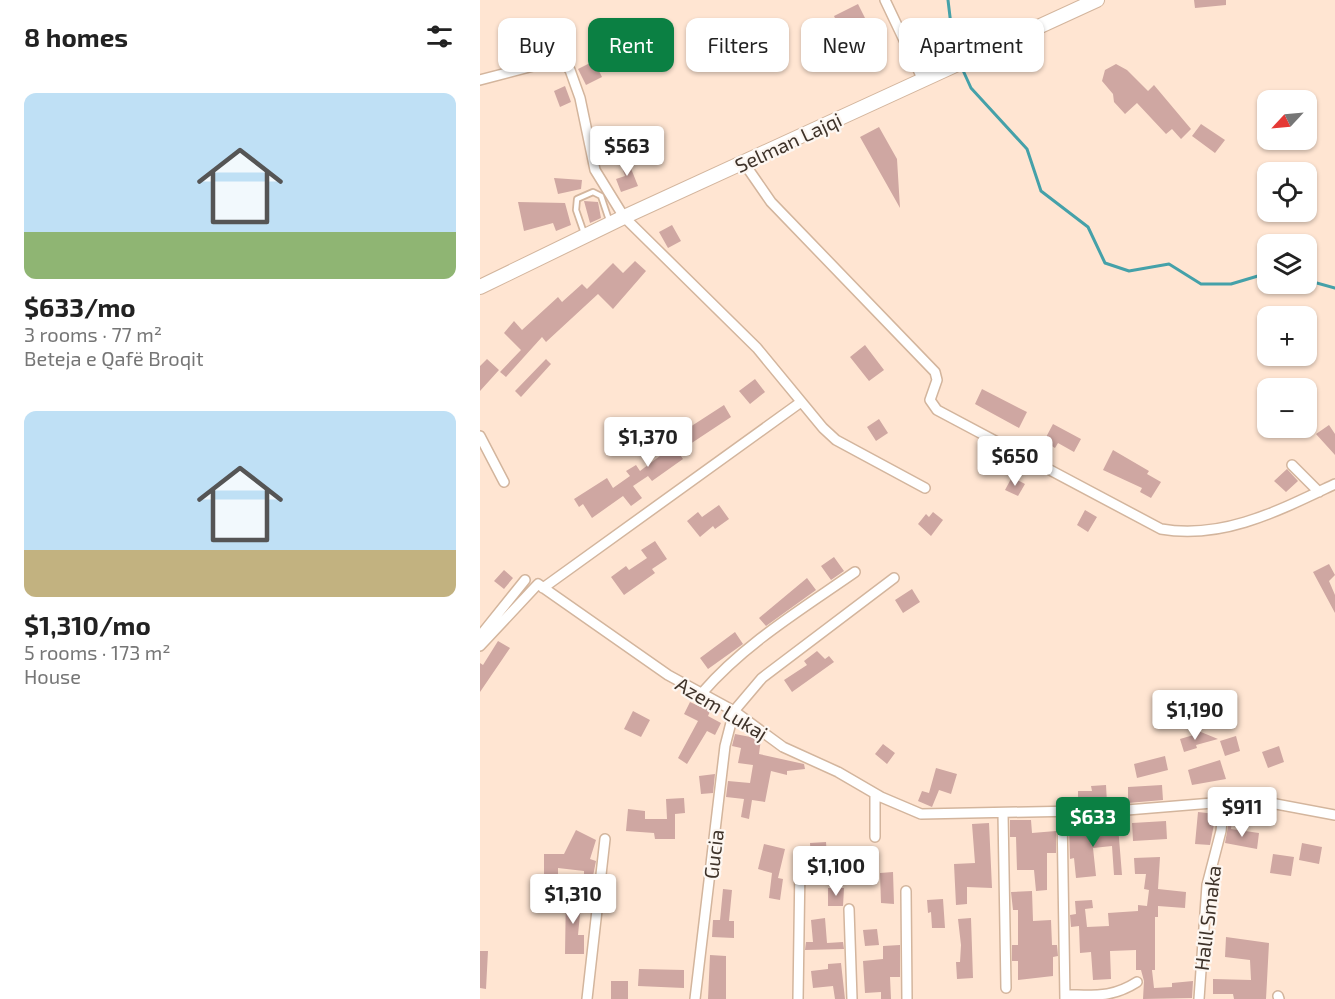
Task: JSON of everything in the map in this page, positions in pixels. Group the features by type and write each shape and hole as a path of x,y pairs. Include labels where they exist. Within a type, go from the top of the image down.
{"street":[{"path":"885,0 922,78"},
{"name":"Selman Lajqi","path":"480,287 610,223 744,163 922,78 1097,0"},
{"path":"480,80 560,59 566,64 580,98 595,170 624,217 757,348 823,428 843,445 925,488"},
{"path":"744,163 771,202 935,372 937,380 930,400 937,410 1161,528 1182,532 1261,519 1335,484"},
{"path":"480,646 535,584 543,588 801,402"},
{"path":"480,436 504,482"},
{"path":"1292,465 1318,492"},
{"path":"702,693 720,673 751,647 855,573"},
{"path":"734,711 762,678 894,578"},
{"path":"480,636 525,580"},
{"name":"Azem Lukaj","path":"543,588 668,675 734,711 783,747 838,772 875,794 921,814 1062,813 1260,801 1335,815"},
{"name":"Gucia","path":"695,999 725,746 734,711"},
{"path":"875,794 875,837"},
{"name":"Halil Smaka","path":"1199,999 1207,885 1221,831 1224,802"},
{"path":"1003,813 1006,988"},
{"path":"1062,813 1065,997 1106,996 1121,992 1137,982"},
{"path":"587,999 605,838"},
{"path":"798,999 800,864"},
{"path":"906,891 907,999"},
{"path":"849,909 852,999"}],"lane":[{"path":"585,236 576,210 577,199 583,195 593,192 601,196 610,223"}],"building":[{"path":"1194,0 1226,0 1226,5 1195,8"},
{"path":"858,4 865,18 835,18 834,16"},
{"path":"588,64 588,72 600,72 602,77 586,85 578,69"},
{"path":"1116,64 1127,70 1148,91 1154,85 1191,129 1181,139 1172,129 1166,134 1137,103 1125,114 1114,102 1113,94 1102,81 1105,70"},
{"path":"565,86 571,102 560,107 554,91"},
{"path":"1201,124 1225,140 1215,153 1192,136"},
{"path":"879,127 897,159 900,208 860,137"},
{"path":"626,156 638,186 621,192 616,179 625,176 619,159"},
{"path":"554,178 582,180 581,189 558,194"},
{"path":"584,201 598,202 601,218 590,223"},
{"path":"518,202 565,203 571,225 556,231 553,223 524,231"},
{"path":"672,225 681,241 668,248 659,232"},
{"path":"635,261 646,271 613,309 598,294 546,342 542,337 506,377 500,372 521,350 504,333 514,321 522,330 558,297 562,302 582,284 587,289 613,263 623,273"},
{"path":"865,345 884,370 869,381 850,357"},
{"path":"487,359 499,370 480,391 480,366"},
{"path":"546,359 551,364 521,397 515,391"},
{"path":"755,379 765,392 750,404 739,391"},
{"path":"982,389 1027,412 1019,428 975,404"},
{"path":"724,405 731,417 678,452 683,459 652,481 648,476 633,486 642,498 631,506 623,496 592,518 583,504 579,507 574,499 607,478 613,488 630,476 626,471 636,465 640,471 677,443 673,438"},
{"path":"879,419 888,433 876,441 867,427"},
{"path":"1053,424 1081,439 1074,452 1058,443 1055,448 1044,441"},
{"path":"1329,425 1335,434 1335,455 1317,435"},
{"path":"1113,450 1149,471 1147,474 1161,482 1151,498 1140,492 1142,488 1103,470"},
{"path":"1287,469 1298,481 1286,492 1274,481"},
{"path":"1012,477 1025,484 1018,496 1005,490"},
{"path":"719,505 729,519 715,529 713,526 700,537 687,521 698,512 702,517"},
{"path":"1085,510 1097,517 1088,532 1077,525"},
{"path":"933,512 943,520 931,536 918,524 926,514 929,517"},
{"path":"655,541 667,559 652,569 655,573 624,595 611,577 626,566 629,570 647,558 641,550"},
{"path":"834,557 844,571 831,580 821,566"},
{"path":"1329,564 1335,575 1329,581 1335,595 1335,613 1313,572"},
{"path":"504,570 513,578 504,589 494,581"},
{"path":"807,578 816,590 766,626 759,618"},
{"path":"912,589 920,602 903,613 895,600"},
{"path":"735,632 743,644 708,669 700,658"},
{"path":"498,641 510,648 480,692 480,663 483,665"},
{"path":"817,651 825,659 829,656 834,662 792,692 784,680 807,665 804,661"},
{"path":"690,702 703,708 706,703 712,707 708,716 721,723 715,735 707,731 687,764 678,758 698,721 684,714"},
{"path":"633,711 650,720 641,737 624,729"},
{"path":"1196,730 1218,739 1196,745 1197,748 1184,752 1180,739 1197,734"},
{"path":"735,734 761,739 759,754 804,764 805,769 787,771 787,775 771,771 765,802 752,800 749,819 741,817 744,799 726,797 728,781 750,783 753,765 738,763 741,748 732,746"},
{"path":"1236,736 1240,751 1225,756 1220,741"},
{"path":"883,744 895,753 887,764 875,754"},
{"path":"1279,746 1284,762 1268,768 1262,752"},
{"path":"1165,756 1168,770 1137,778 1134,764"},
{"path":"1220,760 1226,779 1192,785 1188,770"},
{"path":"936,768 957,774 951,794 939,790 932,807 918,801 922,791 929,793"},
{"path":"715,774 713,793 701,794 699,776"},
{"path":"1106,785 1107,803 1078,804 1078,791 1092,791 1091,786"},
{"path":"1162,785 1163,800 1128,803 1128,787"},
{"path":"684,798 685,813 675,814 675,839 655,839 654,833 626,831 628,809 645,811 645,819 667,819 666,799"},
{"path":"1198,812 1216,814 1210,845 1195,844"},
{"path":"1010,820 1031,820 1032,833 1056,831 1056,853 1047,853 1047,890 1036,891 1034,870 1017,870 1016,837 1010,837"},
{"path":"1166,821 1167,839 1133,841 1132,823"},
{"path":"1229,821 1232,821 1231,829 1259,833 1257,849 1225,843"},
{"path":"989,823 992,888 967,887 967,904 956,905 954,864 975,863 972,824"},
{"path":"1118,826 1122,875 1114,875 1112,846 1093,848 1096,876 1076,878 1074,858 1070,859 1069,828"},
{"path":"576,830 596,840 590,859 596,861 593,876 584,874 584,871 558,868 558,880 544,880 544,854 564,854"},
{"path":"826,842 827,858 811,859 810,843"},
{"path":"1302,843 1322,847 1319,864 1299,860"},
{"path":"764,844 785,849 778,878 783,879 780,900 769,898 772,873 758,869"},
{"path":"1273,854 1294,857 1291,876 1270,873"},
{"path":"1160,857 1158,889 1186,892 1185,908 1158,906 1158,917 1155,917 1155,970 1152,970 1154,988 1172,987 1172,983 1193,981 1192,998 1143,999 1144,981 1141,970 1136,970 1136,950 1110,951 1111,979 1093,980 1091,952 1080,953 1079,926 1071,927 1070,915 1076,914 1075,901 1092,900 1093,908 1085,909 1087,927 1109,926 1108,913 1138,911 1138,905 1147,906 1149,890 1144,889 1146,874 1135,874 1134,858"},
{"path":"893,872 894,904 881,903 880,873"},
{"path":"828,888 844,888 843,906 828,906"},
{"path":"723,889 732,890 729,921 734,921 734,938 712,937 713,920 720,920"},
{"path":"1032,891 1033,921 1051,920 1052,945 1057,945 1058,956 1053,957 1053,976 1018,980 1018,961 1012,961 1012,945 1018,945 1018,910 1013,910 1011,892"},
{"path":"566,892 582,893 578,935 584,935 584,954 565,954"},
{"path":"943,899 945,928 932,928 931,912 928,913 927,900"},
{"path":"825,918 827,943 843,942 844,949 805,950 806,942 813,942 811,920"},
{"path":"971,918 973,978 957,979 956,962 960,962 961,945 958,919"},
{"path":"877,929 879,945 865,946 863,930"},
{"path":"1226,937 1269,943 1266,999 1234,999 1233,994 1213,994 1213,979 1251,980 1250,960 1225,957"},
{"path":"900,945 900,977 890,977 891,999 881,999 881,992 865,993 863,961 883,959 883,946"},
{"path":"480,951 488,951 486,989 480,988"},
{"path":"710,955 726,956 726,999 708,999"},
{"path":"841,963 845,999 835,999 833,986 813,988 811,971 828,969 828,964"},
{"path":"639,969 684,970 684,988 638,986"},
{"path":"611,981 628,981 628,999 611,999"}],"waterway":[{"path":"948,0 950,18"},
{"path":"964,72 971,88 1027,149 1041,191 1088,227 1105,263 1129,271 1169,264 1201,284 1231,284 1257,276"},
{"path":"1317,283 1335,288"}]}
